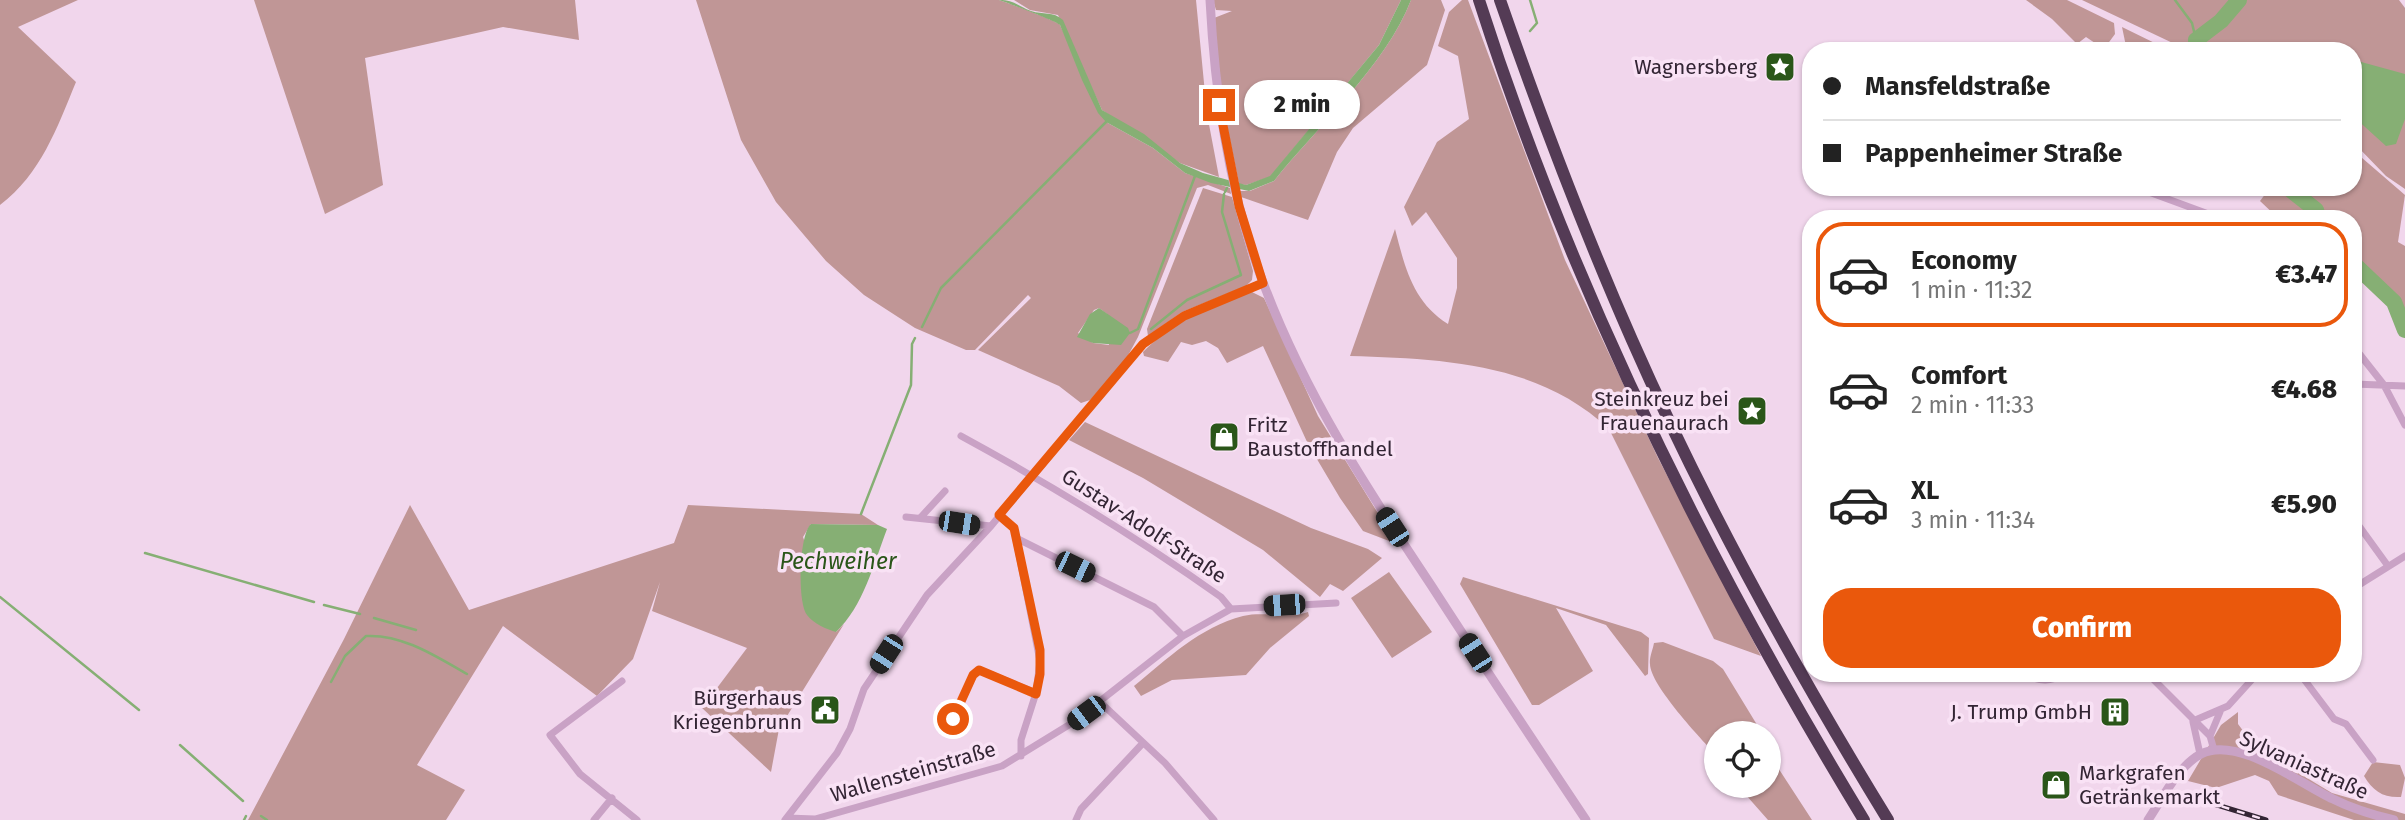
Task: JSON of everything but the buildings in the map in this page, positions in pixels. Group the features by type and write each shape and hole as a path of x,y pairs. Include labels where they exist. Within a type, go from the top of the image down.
{"highway":[{"path":"1500,0 1590,241 1664,409 1760,601 1802,673"},
{"path":"1480,3 1547,188 1649,424 1740,605 1864,820"},
{"path":"1807,682 1888,820"}],"street":[{"path":"1210,0 1212,54 1224,143 1239,206 1263,283 1286,341 1320,411 1414,561 1586,820"},
{"path":"2160,196 2198,210"},
{"path":"786,819 837,753 850,729 864,689 927,595 991,526 1143,344 1184,316 1263,283"},
{"path":"2362,357 2384,386 2405,425"},
{"path":"2362,385 2405,386"},
{"name":"Gustav-Adolf-Straße","path":"961,436 1032,475 1196,579 1221,597 1231,609"},
{"path":"921,517 945,491"},
{"path":"999,515 1014,528 1040,650 1040,674 1022,734 1021,756"},
{"path":"906,517 991,526"},
{"path":"2362,530 2388,566"},
{"path":"1016,538 1154,607 1183,636"},
{"path":"2362,583 2405,556"},
{"name":"Wallensteinstraße","path":"786,819 815,819 849,810 978,775 1021,756 1100,702 1183,636 1231,609 1336,603"},
{"path":"953,719 973,675 979,670 1036,694"},
{"path":"622,681 550,735 580,774 637,820"},
{"path":"2156,682 2210,736 2214,750"},
{"path":"2210,736 2220,712 2248,682"},
{"path":"2306,682 2334,719 2346,724 2373,760"},
{"path":"1100,702 1188,786 1214,820"},
{"path":"2193,721 2220,712"},
{"path":"2148,820 2187,766 2200,754 2193,721"},
{"path":"1076,820 1082,809 1143,743"},
{"name":"Sylvaniastraße","path":"2200,754 2214,750 2236,751 2335,800 2394,820"},
{"path":"594,820 612,798"}],"shaded area":[{"path":"0,0 78,0 18,27 76,82 37,165 14,193 0,205"},
{"path":"254,0 575,0 579,40 503,27 365,58 383,185 325,214"},
{"path":"696,0 999,0 1060,25 1106,122 1153,148 1185,173 1230,188 1231,194 1208,185 1197,188 1138,337 1125,361 1090,400 1081,403 1059,386 978,350 1031,298 1028,295 975,350 966,350 915,328 864,295 826,261 776,202 741,140","holes":["1099,308 1107,314 1109,345 1093,343 1078,333 1094,310"]},
{"path":"1014,0 1196,0 1207,114 1219,177 1180,163 1102,110 1058,15 1030,10"},
{"path":"1213,0 1401,0 1379,45 1270,177 1246,185 1239,184 1223,106 1214,18 1232,11 1216,10"},
{"path":"1411,0 1441,0 1445,10 1427,65 1353,128 1337,152 1308,220 1241,197 1240,191 1250,191 1274,181 1350,94 1385,48"},
{"path":"1462,0 1468,0 1565,260 1658,458 1761,656 1714,639 1609,429 1581,407 1520,377 1487,368 1419,359 1350,356 1395,229 1407,270 1418,295 1448,324 1457,288 1457,258 1426,212 1412,226 1404,207 1437,142 1469,119 1458,56 1438,46 1449,12"},
{"path":"2026,0 2067,0 2114,23 2115,34 2109,42 2094,42 2086,37 2075,42 2052,19"},
{"path":"2082,0 2399,0 2405,8 2405,189 2386,176 2362,151 2362,42 2171,42"},
{"path":"2122,27 2153,42 2125,42"},
{"path":"2362,158 2405,195 2398,242 2405,246 2405,338 2398,330 2389,303 2362,279 2362,210 2270,210 2260,201 2264,196 2362,196"},
{"path":"1203,188 1232,197 1253,271 1252,280 1246,286 1182,312 1148,336 1147,329"},
{"path":"1252,292 1264,298 1318,416 1397,544 1363,531 1340,498 1308,444 1263,346 1227,363 1218,348 1206,341 1192,345 1181,342 1168,362 1144,356 1143,352 1155,341 1180,323 1208,308"},
{"path":"1085,422 1311,528 1368,549 1382,558 1343,591 1330,584 1320,597 1263,550 1143,478 1069,440"},
{"path":"410,505 469,610 674,543 688,505 861,514 878,525 811,524 803,537 836,632 844,624 779,729 771,772 702,708 747,648 652,611 660,582 633,659 597,696 503,626 417,765 465,790 446,820 248,820 344,639"},
{"path":"1389,572 1432,632 1392,658 1351,598"},
{"path":"1463,577 1641,632 1649,638 1648,674 1645,676 1606,625 1556,608 1593,671 1539,705 1532,705 1460,584"},
{"path":"1308,612 1309,616 1270,648 1246,675 1172,680 1141,696 1134,686 1185,645 1227,621 1251,615 1292,615"},
{"path":"1663,642 1713,661 1723,669 1755,721 1704,721 1704,741 1658,685 1650,662 1654,643"},
{"path":"2238,712 2238,724 2247,736 2307,778 2332,793 2405,814 2405,820 2354,820 2278,795 2269,781 2255,775 2216,788 2188,781 2221,725"},
{"path":"2373,762 2400,765 2405,778 2401,797 2384,795 2367,781 2364,776"},
{"path":"1781,772 1812,820 1768,820 1749,798 1781,798"}],"water":[{"path":"999,0 1012,2 1031,11 1055,15 1063,20 1102,110 1144,134 1180,163 1203,173 1246,185 1270,176 1379,45 1401,0 1411,0 1385,48 1350,94 1274,181 1249,191 1211,183 1185,173 1153,148 1106,122 1098,113 1082,80 1060,25"},
{"path":"2362,62 2405,74 2405,119 2396,144 2386,146 2362,124"},
{"path":"1099,308 1128,328 1130,333 1121,345 1093,343 1077,337 1090,314"},
{"name":"Pechweiher","path":"811,524 878,525 887,529 861,597 836,632 813,621 804,608 801,584 802,554 807,530"}],"waterway":[{"path":"1530,0 1537,23 1530,31"},
{"path":"2175,0 2192,23 2196,40"},
{"path":"2197,42 2221,21 2239,0"},
{"path":"922,327 941,288 1108,120"},
{"path":"1130,333 1138,329 1195,176"},
{"path":"1225,192 1227,188"},
{"path":"1151,329 1187,300 1241,275 1222,212 1224,194"},
{"path":"2298,196 2316,210"},
{"path":"2362,272 2394,302 2405,330"},
{"path":"861,514 911,385 912,344 915,338"},
{"path":"145,553 314,602"},
{"path":"0,597 139,710"},
{"path":"324,605 360,614"},
{"path":"374,618 416,630"},
{"path":"331,682 345,656 366,636 380,636 406,643 467,674"},
{"path":"180,745 243,801"},
{"path":"244,820 246,816"},
{"path":"261,816 267,820"}],"railway":[{"path":"2191,797 2266,820"}],"place":[{"name":"Wagnersberg","path":"1780,67"},
{"name":"Steinkreuz bei Frauenaurach","path":"1752,411"},
{"name":"Fritz Baustoffhandel","path":"1224,437"},
{"name":"Bürgerhaus Kriegenbrunn","path":"825,710"},
{"name":"J. Trump GmbH","path":"2115,712"},
{"name":"Markgrafen Getränkemarkt","path":"2056,785"}],"route":[{"path":"953,719 973,675 979,670 989,671 1036,694 1040,674 1040,650 1014,528 999,515 1143,344 1184,316 1263,283 1239,206 1224,143 1219,105"}]}
